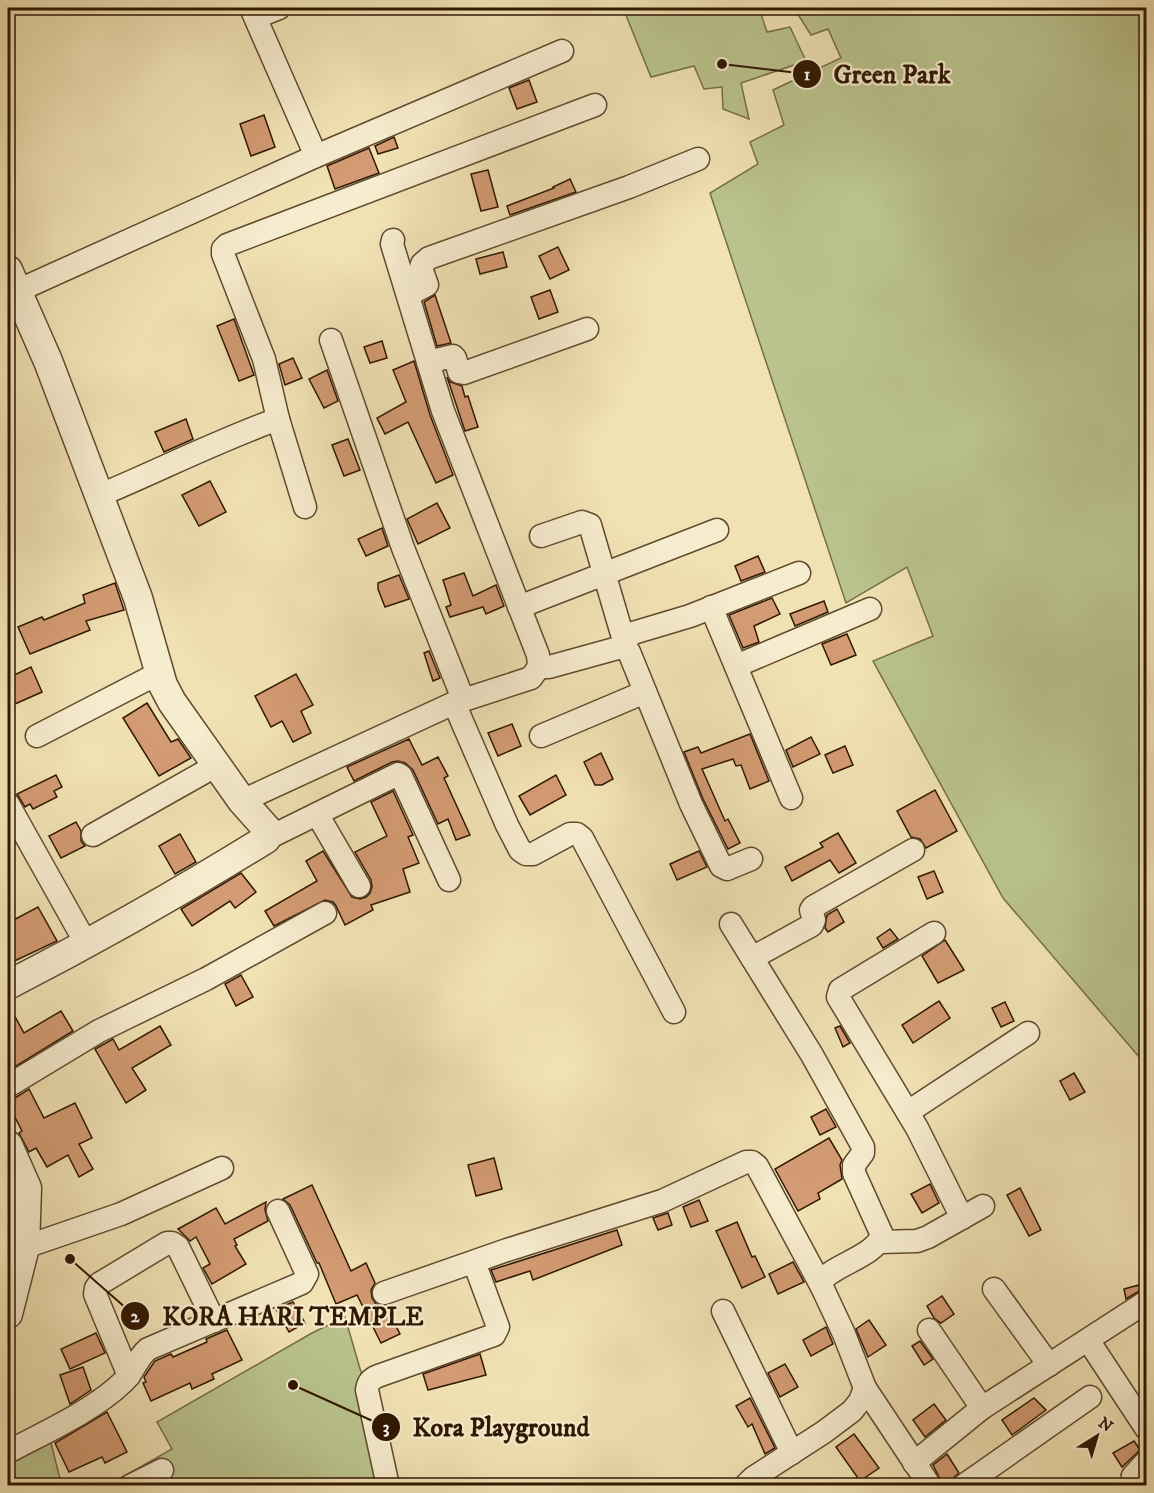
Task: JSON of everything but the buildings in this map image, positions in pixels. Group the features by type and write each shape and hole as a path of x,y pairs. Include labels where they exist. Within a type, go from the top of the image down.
{"street":[{"path":"279,8 254,12 316,156"},
{"path":"266,839 269,834 267,829 242,801 172,702 163,685 138,598 48,361 12,281 316,156 562,51"},
{"path":"305,507 278,419 264,359 223,249 227,244 595,105"},
{"path":"408,295 427,285 421,268 429,258 629,187 698,159"},
{"path":"242,801 458,701 531,678 539,667 538,656 443,411 392,244 393,240"},
{"path":"428,362 453,356 456,358 459,372 464,373 587,329"},
{"path":"331,340 458,701 507,825 520,850 526,854 533,854 570,834 576,834 582,838 674,1012"},
{"path":"98,496 152,474 231,436 278,419"},
{"path":"541,536 582,522 590,525 623,645 629,652 691,804 721,866 728,869 751,859"},
{"path":"519,607 717,530"},
{"path":"539,667 549,668 623,645 633,633 669,623 799,573"},
{"path":"711,607 791,798"},
{"path":"736,666 870,609"},
{"path":"38,736 159,673"},
{"path":"541,736 645,692"},
{"path":"93,835 217,765"},
{"path":"8,985 87,945 266,839 398,774 401,776 449,880"},
{"path":"8,804 87,945"},
{"path":"318,814 359,886"},
{"path":"752,958 812,925 814,920 811,910 813,907 913,850"},
{"path":"8,1086 99,1031 206,979 325,913"},
{"path":"731,924 812,1055 862,1147 863,1153 854,1165 854,1173 880,1227 882,1235 880,1242"},
{"path":"934,933 840,990 838,997 908,1112 962,1218"},
{"path":"908,1112 1028,1033"},
{"path":"8,1145 27,1188 8,1314"},
{"path":"384,1293 662,1201 746,1162 752,1162 757,1166 822,1287 844,1334 865,1388 930,1485"},
{"path":"19,1244 121,1214 222,1168"},
{"path":"822,1287 822,1280 827,1275 880,1242 917,1241 983,1206"},
{"path":"8,1452 93,1405 129,1376 142,1353 148,1349 302,1283 307,1274 278,1211"},
{"path":"129,1376 95,1294 99,1284 167,1243 172,1243 178,1247 214,1321"},
{"path":"388,1485 367,1390 368,1384 371,1379 378,1376 494,1335 498,1327 474,1262"},
{"path":"994,1289 1049,1365"},
{"path":"914,1463 982,1408 1146,1302"},
{"path":"723,1311 792,1453"},
{"path":"929,1330 982,1408"},
{"path":"1088,1340 1146,1428"},
{"path":"746,1485 852,1411 860,1401 865,1388"},
{"path":"963,1485 1090,1397"},
{"path":"1138,1485 1133,1476 1146,1462"},
{"path":"129,1485 162,1470"}],"green space":[{"path":"623,8 759,8 767,32 790,27 806,61 741,83 749,119 723,109 722,87 704,89 694,66 651,77"},
{"path":"794,8 1146,8 1146,1065 1003,898 873,661 933,636 907,567 846,603 710,193 758,164 750,142 784,125 773,90 841,58 828,29 811,35"},
{"path":"345,1317 393,1482 391,1485 107,1486 172,1449 157,1422 312,1333"},
{"path":"50,1439 60,1479 68,1485 8,1486 8,1462"}],"place":[{"name":"Green Park","path":"722,64"},
{"name":"KORA HARI TEMPLE","path":"70,1259"},
{"name":"Kora Playground","path":"293,1385"}]}
